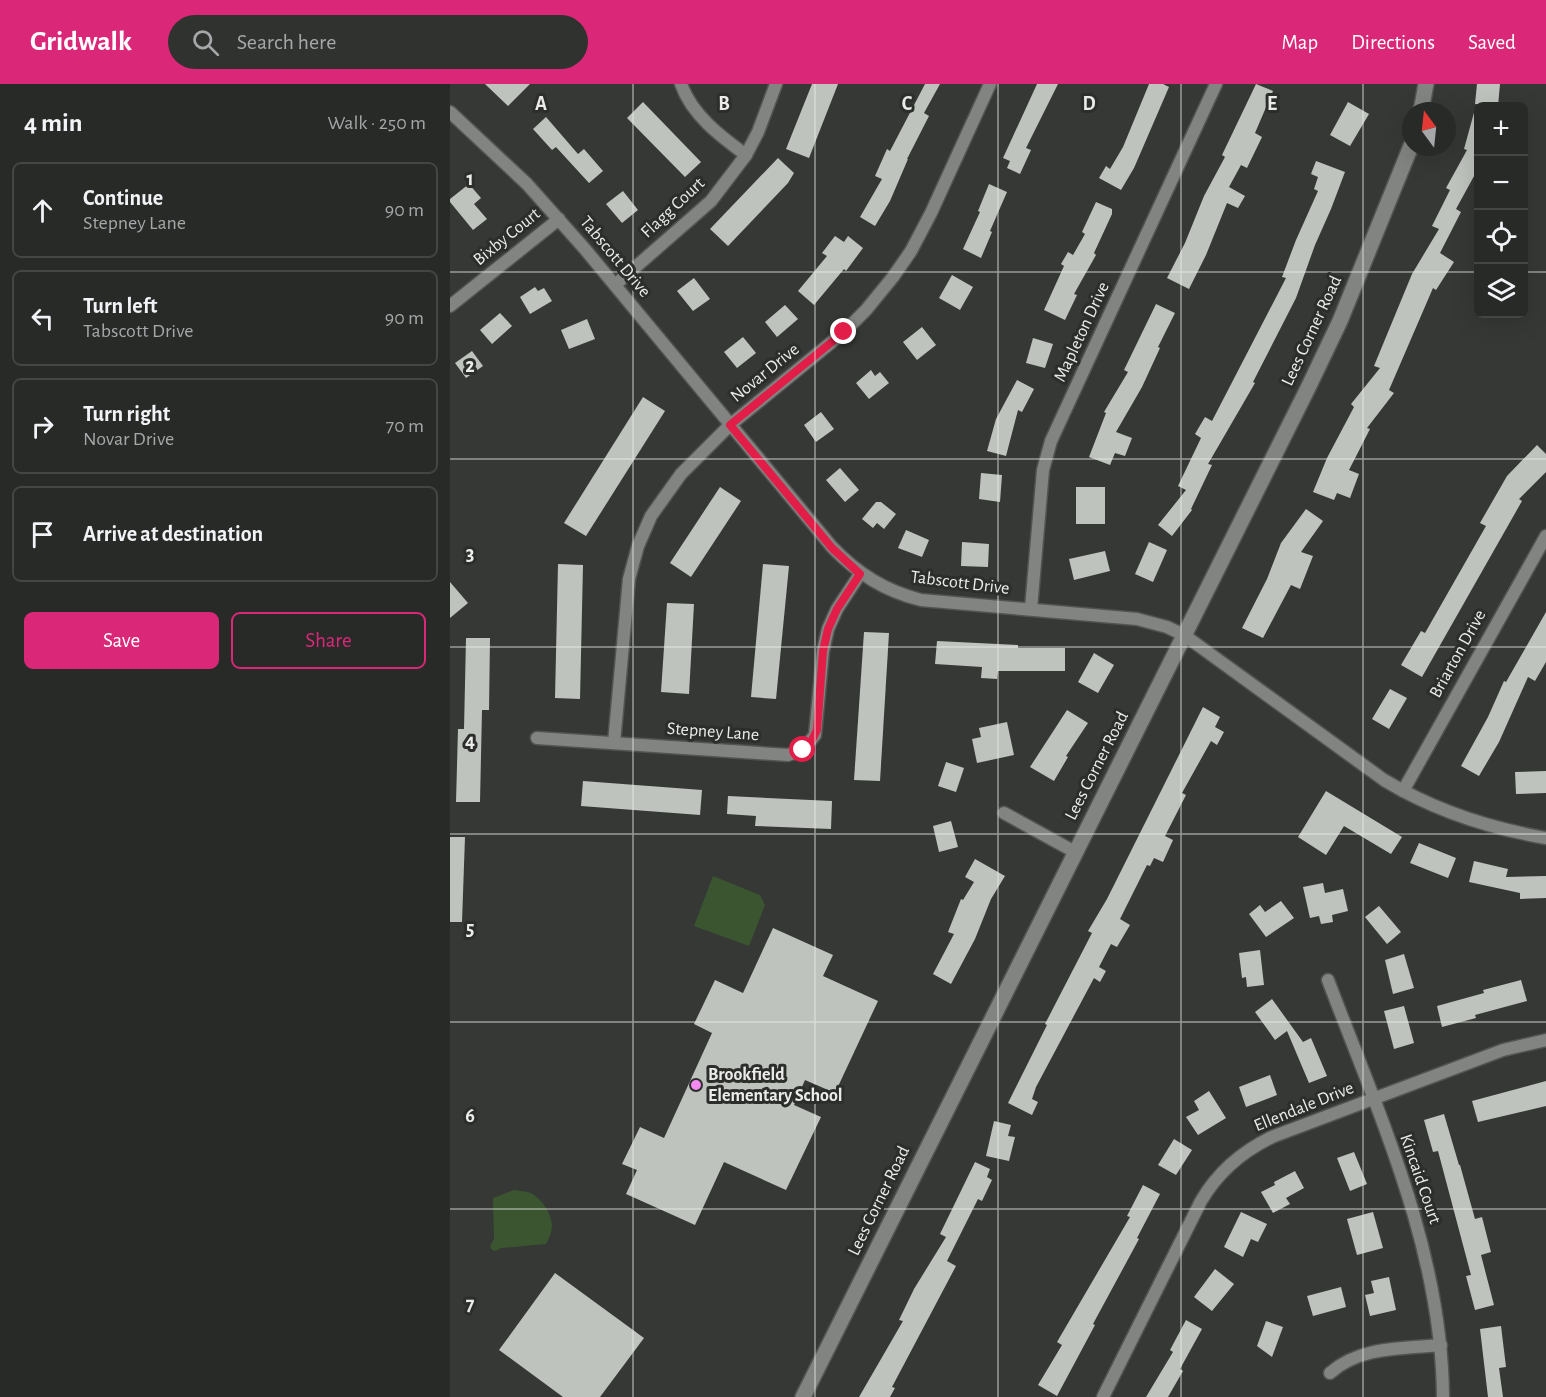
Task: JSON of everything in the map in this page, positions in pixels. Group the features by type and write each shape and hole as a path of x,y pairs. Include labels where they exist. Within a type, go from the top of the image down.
{"street":[{"path":"681,84 684,92 712,130 746,154"},
{"name":"Flagg Court","path":"615,285 711,201 746,154 758,132 776,84"},
{"name":"Novar Drive","path":"614,743 628,587 638,546 647,524 665,494 681,474 730,425 844,332 893,277 911,251 931,213 990,84"},
{"name":"Mapleton Drive","path":"1031,609 1043,470 1051,441 1215,84"},
{"path":"1423,102 1426,84"},
{"name":"Tabscott Drive","path":"450,112 527,184 559,219 832,548 860,574 895,592 921,600 1137,619 1167,627 1184,635 1366,767 1403,791 1474,822 1546,838"},
{"name":"Lees Corner Road","path":"803,1397 1340,321 1407,156"},
{"name":"Bixby Court","path":"450,306 559,219"},
{"name":"Briarton Drive","path":"1403,791 1546,536"},
{"name":"Stepney Lane","path":"537,738 788,755 803,750 810,744 817,730 823,651 828,629 837,609 860,574"},
{"path":"1004,813 1075,852"},
{"name":"Kincaid Court","path":"1328,980 1408,1191 1423,1243 1433,1287 1443,1397"},
{"name":"Ellendale Drive","path":"1103,1397 1201,1202 1214,1180 1227,1166 1265,1141 1503,1050 1546,1040"},
{"path":"1330,1372 1353,1357 1367,1352 1440,1345"}],"green space":[{"path":"713,876 760,895 765,905 749,946 694,926"},
{"path":"514,1190 528,1192 541,1201 551,1221 550,1235 546,1244 492,1250 490,1246 494,1239 493,1198"}],"building":[{"path":"485,84 530,84 508,106"},
{"path":"812,84 838,84 809,158 786,149"},
{"path":"925,84 940,84 924,113 929,116 907,159 890,201 875,226 860,217 882,179 875,176 887,149 890,151"},
{"path":"1037,84 1058,84 1026,148 1031,150 1020,174 1007,168 1010,161 1003,158"},
{"path":"1149,84 1163,84 1169,87 1134,168 1121,190 1099,178 1106,166 1110,169 1123,147"},
{"path":"1256,84 1273,91 1255,133 1262,137 1247,168 1241,165 1229,187 1245,196 1238,208 1227,203 1206,255 1189,289 1167,278 1185,243 1204,196 1225,157 1222,155"},
{"path":"1477,84 1500,84 1498,102 1475,102"},
{"path":"643,102 701,162 685,177 627,118"},
{"path":"1348,102 1369,114 1350,146 1330,135"},
{"path":"1474,113 1474,176 1456,209 1461,212 1440,253 1454,262 1436,290 1433,288 1389,390 1394,393 1367,428 1370,429 1349,470 1359,474 1350,498 1337,493 1334,500 1313,492 1327,458 1354,407 1351,404 1380,368 1374,366 1412,274 1439,229 1432,226 1450,190 1446,188 1467,150 1464,149"},
{"path":"546,117 578,154 584,149 603,171 589,183 556,147 552,150 533,129"},
{"path":"778,158 794,173 788,183 728,246 710,229"},
{"path":"1316,161 1345,172 1331,209 1296,298 1253,382 1255,383 1208,464 1212,465 1192,510 1172,536 1158,525 1186,490 1178,486 1201,438 1195,434 1205,417 1212,421 1286,278 1282,277 1318,191 1314,189 1318,177 1311,174"},
{"path":"469,184 481,198 474,204 487,219 473,230 450,202 450,199"},
{"path":"989,184 1007,192 981,258 963,249 980,212 978,211"},
{"path":"623,191 638,210 622,223 606,204"},
{"path":"1096,202 1112,209 1112,214 1094,253 1096,255 1074,294 1077,295 1065,320 1044,310 1064,266 1061,264 1068,252 1073,255 1085,234 1082,232"},
{"path":"835,236 844,242 848,236 863,248 846,271 844,269 814,305 798,291 827,256 822,253"},
{"path":"952,275 973,287 960,310 939,298"},
{"path":"694,278 710,299 693,311 677,291"},
{"path":"535,287 538,291 544,288 552,301 530,314 520,297"},
{"path":"1156,304 1175,313 1142,387 1116,432 1132,438 1125,456 1115,453 1110,465 1089,457 1106,413 1104,412 1128,372 1124,370"},
{"path":"785,305 798,319 777,337 765,322"},
{"path":"500,313 512,326 492,344 480,330"},
{"path":"587,319 595,339 569,349 561,330"},
{"path":"922,327 936,345 917,360 903,342"},
{"path":"743,337 756,353 737,368 724,352"},
{"path":"1033,338 1053,344 1045,368 1026,363"},
{"path":"472,351 483,366 466,378 455,363"},
{"path":"871,370 875,376 880,372 889,383 869,399 856,383"},
{"path":"1017,380 1034,389 1022,412 1018,410 1006,456 987,451 996,419"},
{"path":"643,397 665,411 586,536 564,523"},
{"path":"821,412 834,429 816,442 804,425"},
{"path":"1537,445 1546,454 1546,472 1519,499 1522,501 1422,677 1401,665 1421,631 1425,633 1486,526 1480,523 1507,476"},
{"path":"840,468 859,490 845,502 826,480"},
{"path":"981,473 1002,475 1000,502 979,499"},
{"path":"720,487 741,501 691,577 670,563"},
{"path":"1076,487 1105,487 1105,524 1076,524"},
{"path":"876,502 881,502 896,514 884,529 877,523 873,528 862,519"},
{"path":"1306,509 1323,521 1301,552 1313,556 1300,589 1291,585 1263,638 1242,628 1267,579 1281,543"},
{"path":"906,530 929,540 922,557 898,548"},
{"path":"962,542 989,544 988,567 961,566"},
{"path":"1149,542 1167,550 1153,582 1135,574"},
{"path":"1105,551 1110,571 1074,580 1069,559"},
{"path":"558,564 583,565 580,699 555,698"},
{"path":"763,564 789,566 776,699 751,697"},
{"path":"450,582 468,603 450,618"},
{"path":"667,603 694,604 689,694 661,692"},
{"path":"1546,612 1546,662 1535,681 1528,677 1499,742 1479,776 1461,766 1488,717 1504,681 1506,682"},
{"path":"864,632 889,633 880,781 854,780"},
{"path":"466,638 490,638 489,710 482,710 480,802 456,802 458,729 464,729"},
{"path":"937,641 1018,645 1018,648 1065,648 1065,671 998,671 997,679 981,678 982,667 935,664"},
{"path":"1094,653 1114,665 1098,693 1078,682"},
{"path":"1390,689 1407,698 1389,729 1372,719"},
{"path":"1203,707 1220,717 1215,727 1224,732 1217,745 1211,741 1182,793 1186,795 1165,836 1173,840 1163,862 1154,858 1150,866 1147,865 1120,919 1130,925 1117,947 1111,944 1099,967 1106,971 1100,982 1094,978 1036,1087 1032,1099 1038,1102 1032,1115 1008,1103 1047,1025 1045,1024 1092,933 1088,931 1107,899"},
{"path":"1067,710 1088,723 1066,756 1068,757 1054,781 1030,767"},
{"path":"1007,722 1014,755 977,763 972,739 981,737 979,728"},
{"path":"946,762 964,768 956,792 938,786"},
{"path":"1546,771 1546,793 1516,794 1515,772"},
{"path":"583,781 702,790 700,815 581,806"},
{"path":"1326,791 1402,837 1391,854 1344,826 1326,855 1298,837"},
{"path":"728,796 832,801 831,829 755,826 756,816 727,814"},
{"path":"951,821 958,847 939,852 933,826"},
{"path":"450,837 465,837 462,922 450,922"},
{"path":"1419,843 1456,858 1448,878 1410,863"},
{"path":"975,859 1005,876 991,899 975,939 951,984 933,974 954,934 948,932 961,899 963,900 974,882 965,877"},
{"path":"1474,861 1508,869 1506,877 1546,876 1546,898 1520,899 1520,893 1469,882"},
{"path":"1323,883 1325,893 1343,889 1348,911 1332,915 1333,922 1321,924 1319,916 1310,918 1303,887"},
{"path":"1281,901 1294,918 1266,937 1249,914 1260,905 1265,912"},
{"path":"1379,906 1401,932 1387,944 1365,917"},
{"path":"773,928 833,955 823,976 878,1001 835,1093 805,1080 794,1105 821,1117 786,1190 724,1162 695,1225 626,1194 637,1170 622,1164 640,1127 664,1138 712,1033 694,1024 715,980 743,993"},
{"path":"1260,950 1264,985 1247,987 1246,977 1242,978 1239,953"},
{"path":"1404,954 1414,988 1393,994 1385,960"},
{"path":"1521,980 1527,1001 1475,1015 1476,1018 1442,1027 1437,1006"},
{"path":"1272,999 1303,1042 1311,1038 1327,1076 1309,1083 1287,1031 1275,1040 1255,1012"},
{"path":"1404,1006 1414,1043 1394,1049 1384,1011"},
{"path":"1270,1075 1277,1095 1246,1107 1239,1087"},
{"path":"1546,1081 1546,1106 1478,1122 1472,1101"},
{"path":"1209,1091 1226,1118 1198,1135 1186,1117 1199,1110 1194,1101"},
{"path":"1444,1114 1475,1219 1482,1217 1491,1252 1481,1255 1494,1305 1475,1310 1466,1276 1471,1275 1438,1151 1433,1152 1424,1120"},
{"path":"994,1121 1011,1125 1008,1136 1015,1137 1009,1161 986,1156"},
{"path":"1174,1139 1192,1150 1176,1175 1158,1165"},
{"path":"1354,1152 1367,1184 1350,1191 1337,1158"},
{"path":"975,1162 990,1169 987,1177 992,1180 982,1201 978,1199 947,1261 956,1266 892,1387 895,1388 890,1397 859,1397 903,1321 899,1320 914,1289 946,1237 940,1234"},
{"path":"1295,1171 1304,1188 1286,1198 1290,1204 1273,1213 1261,1192"},
{"path":"1143,1185 1160,1194 1057,1396 1038,1385 1062,1345 1057,1342 1130,1217 1127,1216"},
{"path":"1241,1212 1267,1224 1258,1242 1251,1239 1243,1257 1224,1247"},
{"path":"1373,1212 1383,1248 1357,1255 1347,1219"},
{"path":"1215,1269 1234,1284 1212,1311 1194,1297"},
{"path":"555,1273 644,1338 600,1397 563,1397 499,1350"},
{"path":"1389,1277 1396,1310 1370,1316 1365,1295 1374,1293 1371,1281"},
{"path":"1341,1287 1346,1307 1313,1316 1307,1296"},
{"path":"1186,1320 1202,1329 1180,1369 1183,1371 1168,1397 1146,1397 1173,1352 1170,1350"},
{"path":"1266,1321 1283,1327 1272,1357 1257,1346"},
{"path":"1501,1326 1506,1367 1499,1368 1503,1397 1488,1397 1480,1329"}],"place":[{"name":"Brookfield Elementary School","path":"696,1085"}],"route":[{"path":"803,750 810,744 817,730 823,651 828,629 837,609 860,574 832,548 730,425 844,332"}]}
